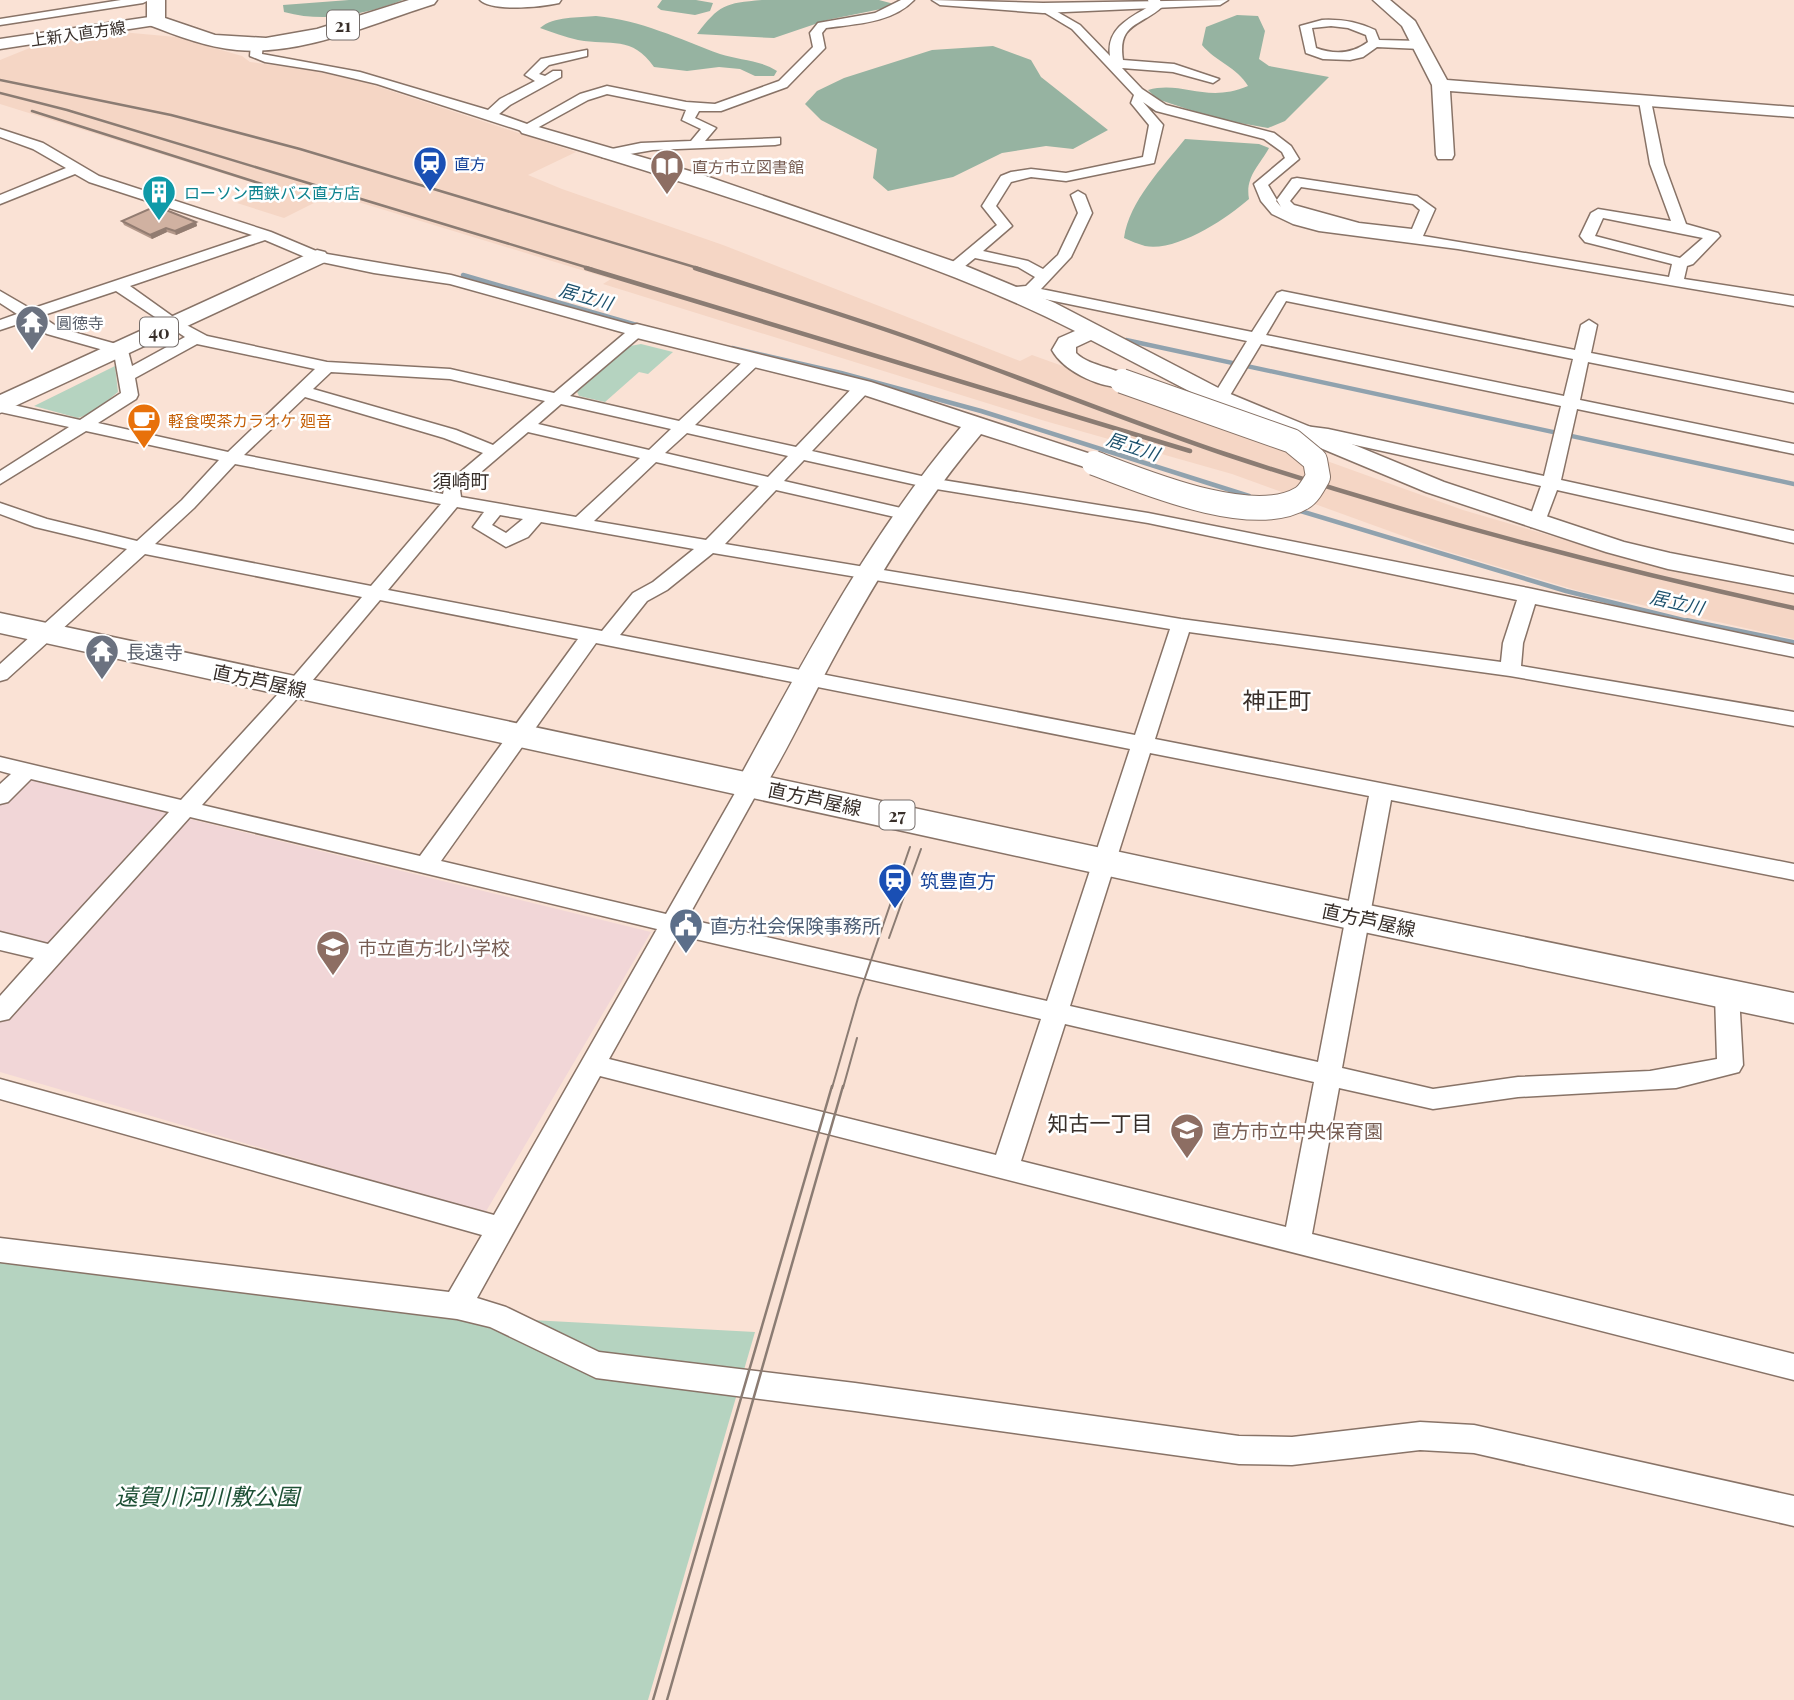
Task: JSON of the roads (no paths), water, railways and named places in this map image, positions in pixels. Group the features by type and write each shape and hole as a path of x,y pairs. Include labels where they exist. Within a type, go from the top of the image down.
{"main road":[{"name":"21","path":"156,13 213,41 257,44 293,40 428,0"},
{"name":"40","path":"0,406 317,257"},
{"name":"直方芦屋線","path":"0,623 1359,917 1794,1008"}],"street":[{"path":"0,22 143,0"},
{"path":"488,0 532,3 553,0"},
{"path":"528,130 584,97 607,90 618,90 694,107 716,108 783,84 819,48 816,33 821,25 899,10 908,0"},
{"path":"940,0 1043,8 1150,1 1220,0"},
{"path":"1381,0 1404,19 1421,45 1441,85 1445,155"},
{"path":"34,1 42,16"},
{"path":"1117,66 1115,42 1118,34 1156,7 1150,1"},
{"path":"1043,8 1076,27 1117,66 1138,92 1161,108 1262,134 1283,146 1292,159 1261,184 1271,206 1280,214 1303,222 1391,219"},
{"name":"上新入直方線","path":"0,43 156,13"},
{"path":"1374,43 1371,33 1357,27 1328,24 1306,26 1312,53 1355,56 1374,43 1421,45"},
{"path":"257,44 256,56 274,62 329,68 491,115 528,130 693,178 1020,291 1257,337 1794,449"},
{"path":"583,53 545,62 531,75 584,97"},
{"path":"1117,66 1174,68 1213,79"},
{"path":"491,115 505,102 545,80"},
{"path":"1441,85 1794,112"},
{"path":"954,268 1005,226 989,206 1006,179 1032,171 1066,177 1149,160 1156,125 1137,103 1138,92"},
{"path":"1645,100 1657,164 1680,227"},
{"path":"694,107 688,121 709,128 694,146"},
{"path":"0,133 55,154 94,179 265,235 317,257 374,269 451,280 637,331 863,387 1205,501 1243,509 1273,508 1299,500 1314,488 1320,475 1318,464 1308,452 1292,441 1078,366 1065,356 1063,350 1067,343 1092,331"},
{"path":"607,154 646,145 694,146 775,141"},
{"path":"0,200 75,169"},
{"path":"1391,219 1361,210 1316,217 1290,208 1283,201 1297,182 1333,188 1361,210 1524,255 1794,301"},
{"path":"1316,217 1333,188"},
{"path":"1020,291 1045,277 1064,257 1085,213 1079,195"},
{"path":"1605,212 1713,236 1688,261 1681,261 1590,239 1587,236 1598,213 1605,212"},
{"path":"0,325 265,235"},
{"path":"970,253 1023,264 1045,277"},
{"path":"1676,282 1681,261"},
{"path":"117,285 173,324 197,337 327,367 450,374 930,483 1149,518 1528,594 1794,651"},
{"path":"1020,291 1220,398 1435,487 1537,523 1668,561 1794,585"},
{"path":"0,296 53,331 121,350 130,396 0,479"},
{"path":"1220,398 1282,296 1794,398"},
{"path":"1537,523 1553,473 1588,325"},
{"path":"0,1012 379,592 453,501 451,489 637,331"},
{"path":"127,376 197,337"},
{"path":"580,524 754,360"},
{"path":"0,675 188,504 327,367"},
{"path":"426,865 519,736 600,636 640,597 660,586 710,547 802,454 863,387"},
{"path":"302,391 450,435 493,451"},
{"path":"0,406 232,458 453,501 869,575 1181,625 1510,670 1794,719"},
{"path":"457,1306 869,575 930,483 976,425"},
{"path":"525,426 908,514"},
{"path":"1297,430 1328,434 1794,537"},
{"path":"0,508 41,523 140,547 379,592 1381,793 1794,872"},
{"path":"495,509 482,527 506,541 521,533 536,516"},
{"path":"1510,670 1513,643 1528,594"},
{"path":"1006,1167 1181,625"},
{"path":"0,764 674,925 1433,1099 1461,1098 1518,1087 1634,1084 1709,1072 1730,1065 1727,995"},
{"path":"0,797 27,770"},
{"path":"1297,1241 1381,793"},
{"path":"0,941 52,954"},
{"path":"594,1065 1794,1367"},
{"path":"0,1089 500,1228"},
{"path":"0,1250 457,1306 496,1316 596,1365 855,1397 1239,1450 1292,1451 1420,1436 1474,1439 1794,1511"}],"waterway":[{"name":"居立川","path":"463,275 640,326"},
{"path":"1126,340 1794,484"},
{"name":"居立川","path":"732,348 841,373 981,411 1249,496"},
{"name":"居立川","path":"1294,509 1566,591 1695,623"},
{"name":"居立川","path":"1687,621 1794,643"}],"tram line":[{"path":"832,1088 858,998 910,847"},
{"path":"889,938 921,849"},
{"path":"843,1088 857,1038"},
{"path":"653,1700 832,1086"},
{"path":"667,1700 843,1086"}],"railway":[{"path":"0,80 171,115 300,149 701,269"},
{"path":"0,93 67,110 592,269"},
{"path":"32,111 262,184"},
{"path":"586,268 1190,451"},
{"path":"695,268 910,338 1185,440 1295,477 1507,538 1794,608"}],"place":[{"name":"直方","path":"430,193"},
{"name":"直方市立図書館","path":"667,196"},
{"name":"ローソン西鉄バス直方店","path":"159,222"},
{"name":"圓徳寺","path":"32,352"},
{"name":"軽食喫茶カラオケ 廻音","path":"144,450"},
{"name":"長遠寺","path":"102,681"},
{"name":"筑豊直方","path":"895,910"},
{"name":"直方社会保険事務所","path":"686,955"},
{"name":"市立直方北小学校","path":"333,977"},
{"name":"直方市立中央保育園","path":"1187,1160"}],"district":[{"name":"須崎町","path":"461,480"},
{"name":"神正町","path":"1277,699"},
{"name":"知古一丁目","path":"1100,1122"}],"park label":[{"name":"遠賀川河川敷公園","path":"207,1495"}]}
